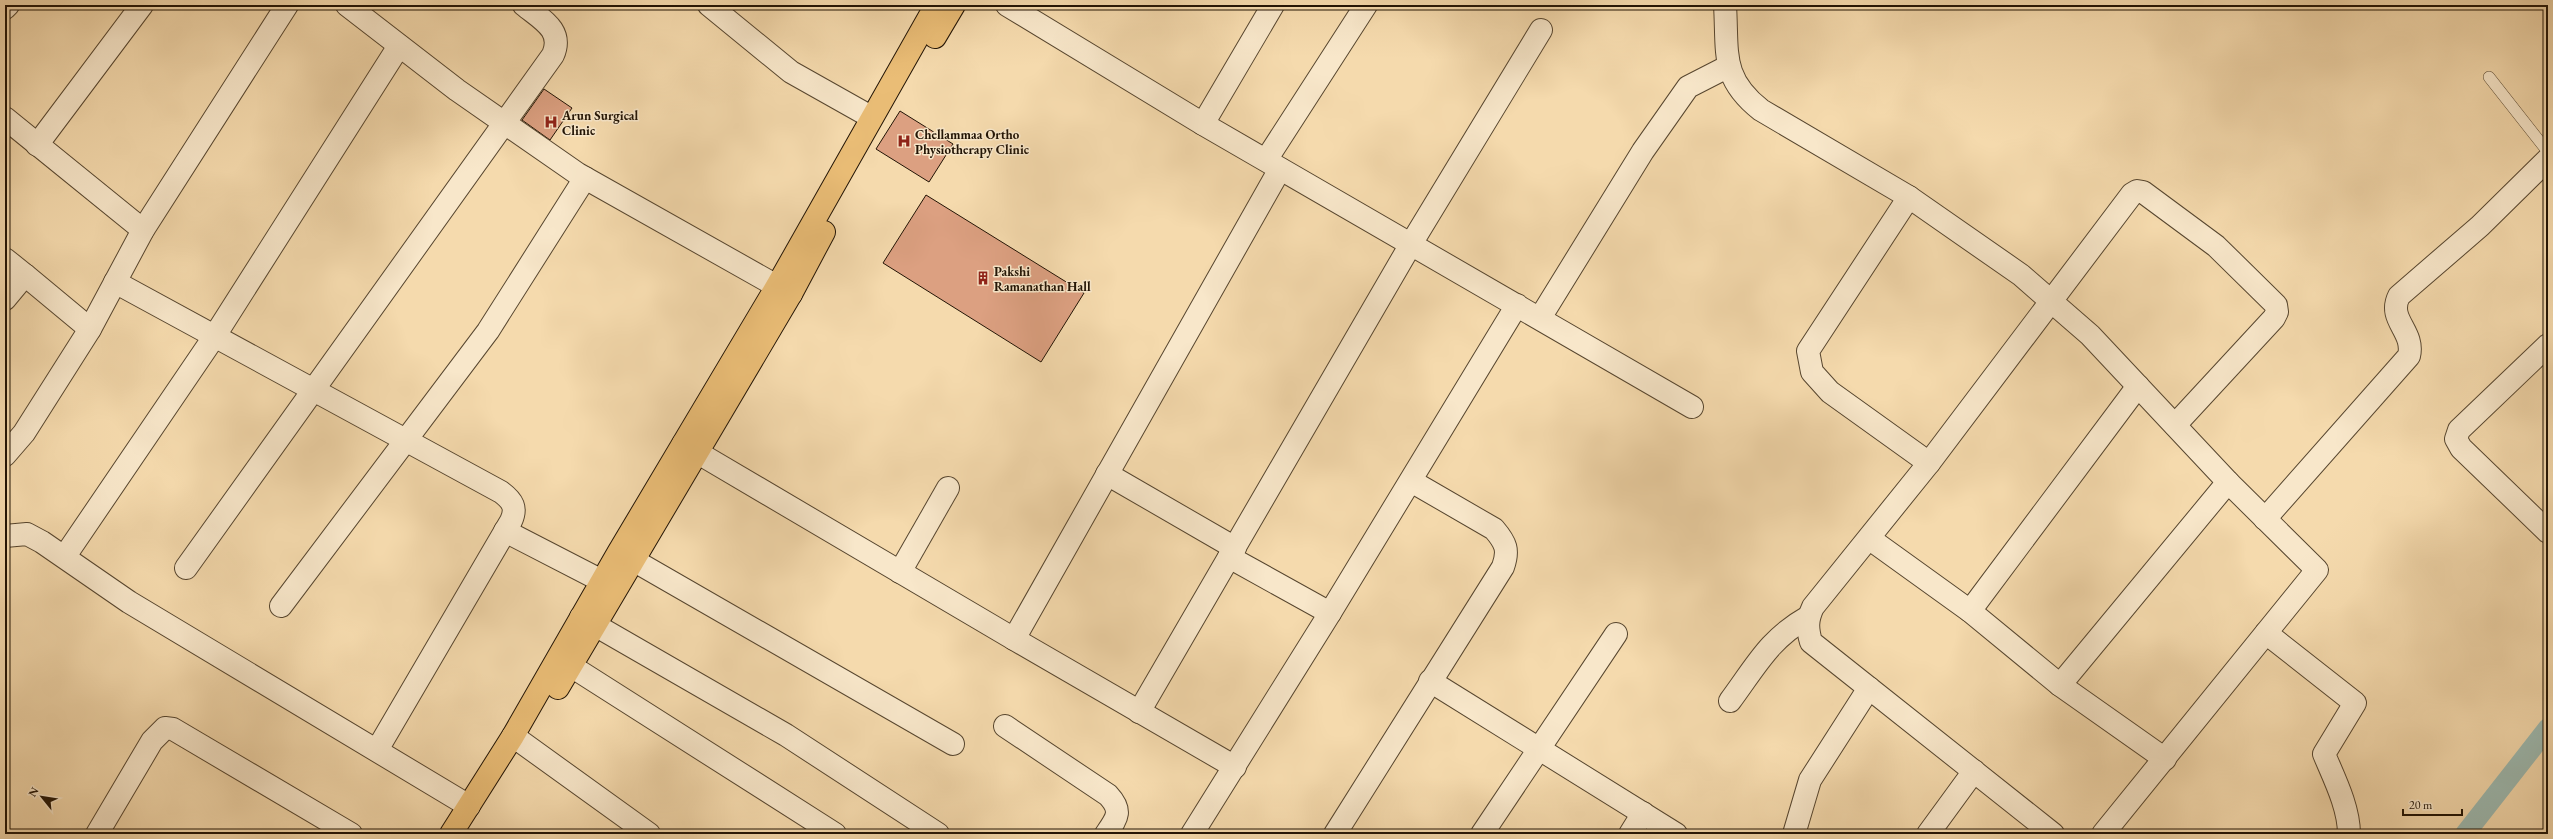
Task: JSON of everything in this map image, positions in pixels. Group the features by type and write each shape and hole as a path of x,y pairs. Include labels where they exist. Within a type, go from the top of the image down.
{"main road":[{"path":"784,290 871,117 936,5"},
{"path":"468,834 520,740 563,670 588,621 602,581 690,448 954,5"},
{"path":"588,621 633,560 690,448"},
{"path":"450,834 469,806 520,740"}],"street":[{"path":"5,8 8,5"},
{"path":"37,145 142,5"},
{"path":"5,455 24,433 90,329 143,230 287,5"},
{"path":"346,5 457,90 505,121 585,178 784,290"},
{"path":"186,568 314,392 552,55 557,46 557,39 551,29 524,5"},
{"path":"709,5 791,72 871,117"},
{"path":"1007,5 1203,124 1540,318 1692,408"},
{"path":"1203,124 1273,5"},
{"path":"1014,639 1107,474 1273,164 1366,5"},
{"path":"1725,5 1724,68 1744,96 1761,110 1909,197 2021,275 2090,335 2228,482 2317,570 2103,834"},
{"path":"1139,712 1411,244 1541,30"},
{"path":"65,556 214,337 399,46"},
{"path":"1540,318 1643,151 1688,88 1724,68"},
{"path":"5,118 143,230"},
{"path":"2265,519 2409,356 2411,348 2409,338 2396,314 2395,305 2399,296 2480,226 2548,159"},
{"path":"281,606 407,441 488,331 585,178"},
{"path":"2053,834 1811,642 1807,630 1808,617 1813,607 1870,539 1929,463 2132,194 2137,192 2143,192 2216,246 2272,300 2276,306 2277,312 2274,318 2175,425"},
{"path":"1909,197 1808,351 1812,372 1830,392 1929,463"},
{"path":"5,259 90,329"},
{"path":"5,299 25,275"},
{"path":"115,282 509,498 514,505 514,513 505,531 377,750"},
{"path":"1192,834 1330,613 1517,305"},
{"path":"2548,345 2459,430 2456,439 2461,448 2548,532"},
{"path":"1970,611 2138,386"},
{"path":"690,448 1235,767"},
{"path":"1107,474 1330,613"},
{"path":"1335,834 1430,680 1503,568 1508,553 1504,541 1494,529 1411,481"},
{"path":"2060,684 2228,482"},
{"path":"900,572 948,488"},
{"path":"505,531 602,581"},
{"path":"5,536 26,534 65,556 129,602 469,806"},
{"path":"1870,539 1970,611 2060,684 2164,760"},
{"path":"633,560 953,744"},
{"path":"1730,701 1773,642 1783,632 1808,617"},
{"path":"588,621 786,735 938,834"},
{"path":"2266,633 2355,703 2324,754 2339,789 2349,825 2349,834"},
{"path":"1482,834 1616,634"},
{"path":"563,670 835,834"},
{"path":"1430,680 1676,834"},
{"path":"1794,834 1810,780 1869,688"},
{"path":"1005,726 1108,795 1117,804 1118,813 1106,834"},
{"path":"97,834 152,740 165,728 173,729 351,834"},
{"path":"520,740 649,834"},
{"path":"1928,834 1974,771"},
{"path":"1630,834 1643,813"}],"lane":[{"path":"2489,77 2548,152"}],"building":[{"path":"544,89 572,108 550,140 522,120"},
{"path":"900,111 953,144 929,182 876,149"},
{"name":"Pakshi Ramanathan Hall","path":"926,195 1084,293 1041,362 883,263"}],"waterway":[{"path":"2465,834 2548,728"}],"place":[{"name":"Arun Surgical Clinic","path":"551,122"},
{"name":"Chellammaa Ortho Physiotherapy Clinic","path":"904,141"},
{"name":"Pakshi Ramanathan Hall","path":"983,278"}]}
